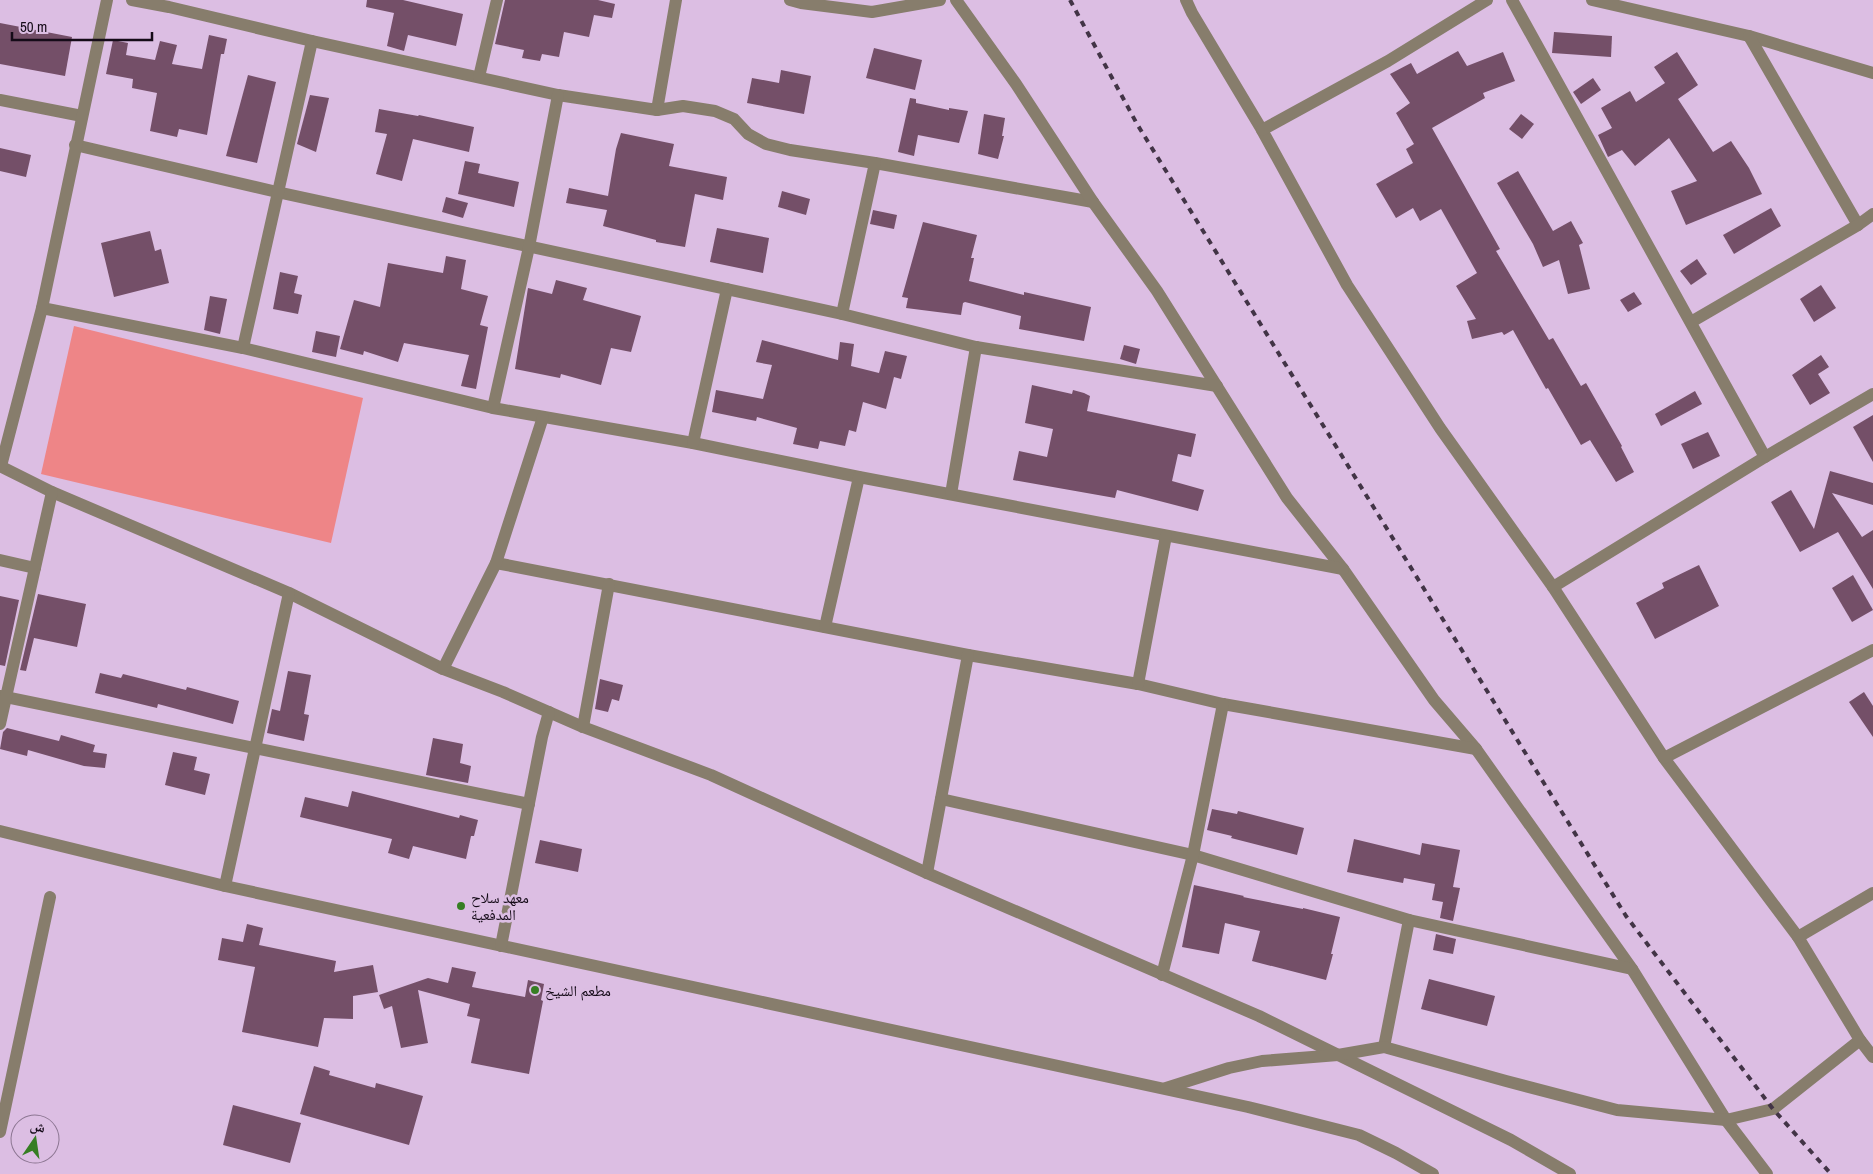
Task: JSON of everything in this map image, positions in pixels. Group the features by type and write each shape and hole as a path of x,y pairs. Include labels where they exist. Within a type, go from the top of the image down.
{"street":[{"path":"107,0 42,308 1,466 52,492 289,593 443,669 503,692 582,728 711,775 926,873 1162,976 1259,1016 1511,1140 1570,1174"},
{"path":"132,0 170,4 312,42 558,95 657,110 683,106 715,111 734,119 748,134 766,144 814,155 875,163 1093,202"},
{"path":"479,78 497,0"},
{"path":"657,110 676,0"},
{"path":"790,0 872,12 940,0"},
{"path":"956,0 1016,84 1093,202 1157,291 1287,498 1343,569 1434,700 1476,749 1632,969 1726,1120 1767,1174"},
{"path":"1186,0 1262,130 1347,285 1440,428 1553,587 1664,758 1798,937 1860,1040 1873,1058"},
{"path":"1262,130 1388,61 1487,0"},
{"path":"1512,0 1765,457"},
{"path":"1592,0 1749,36 1873,73"},
{"path":"1749,36 1858,225"},
{"path":"243,348 312,42"},
{"path":"493,408 529,247 558,95"},
{"path":"0,100 82,116"},
{"path":"76,145 277,192 842,314 976,347 1217,386"},
{"path":"842,314 875,163"},
{"path":"1691,322 1858,225 1873,214"},
{"path":"694,443 727,289"},
{"path":"42,308 243,348 493,408 694,443 859,477 1343,569"},
{"path":"952,494 976,347"},
{"path":"1553,587 1765,457 1873,394"},
{"path":"443,669 496,563 543,417"},
{"path":"825,627 859,477"},
{"path":"0,724 3,696 52,492"},
{"path":"1138,684 1166,536"},
{"path":"0,560 35,568"},
{"path":"496,563 968,655 1138,684 1223,704 1476,749"},
{"path":"582,728 608,584"},
{"path":"225,886 289,593"},
{"path":"1664,758 1873,650"},
{"path":"926,873 968,655"},
{"path":"3,696 529,804"},
{"path":"1162,976 1193,855 1223,704"},
{"path":"501,946 548,712"},
{"path":"941,800 1193,855 1409,920 1632,969"},
{"path":"0,830 225,886 1257,1109 1359,1135 1433,1174"},
{"path":"1798,937 1873,893"},
{"path":"0,1132 50,897"},
{"path":"1384,1047 1409,920"},
{"path":"1164,1089 1229,1068 1262,1061 1338,1055 1384,1047 1617,1110 1726,1120 1773,1109 1860,1040"}],"shaded area":[{"path":"74,326 363,398 331,543 41,474"}],"building":[{"path":"367,0 403,0 463,14 456,46 408,35 404,51 387,46 394,13 366,7"},
{"path":"505,0 598,0 615,4 612,18 594,15 589,37 564,32 559,57 542,54 540,61 522,58 524,50 495,44"},
{"path":"0,23 72,37 65,76 0,64"},
{"path":"1554,32 1612,36 1611,57 1552,53"},
{"path":"209,35 227,39 224,54 221,54 207,135 179,129 177,137 150,131 157,93 132,88 133,79 106,74 113,40 128,43 126,55 155,60 160,41 177,45 172,64 202,69"},
{"path":"874,48 922,60 915,90 866,78"},
{"path":"1458,51 1467,66 1503,52 1515,81 1483,93 1485,98 1432,128 1500,249 1496,251 1549,340 1553,338 1581,386 1586,383 1622,446 1634,472 1616,482 1590,440 1581,445 1548,388 1546,389 1513,330 1504,335 1502,332 1472,339 1467,321 1476,319 1456,286 1477,273 1441,209 1420,221 1413,208 1396,218 1376,184 1413,163 1406,149 1414,144 1396,113 1410,103 1390,74 1411,63 1417,74"},
{"path":"1677,52 1698,85 1678,99 1713,152 1731,141 1749,168 1762,194 1686,225 1671,191 1697,181 1669,138 1635,166 1622,150 1608,157 1598,135 1612,128 1601,108 1630,91 1636,102 1665,83 1654,67"},
{"path":"781,70 811,76 804,114 747,103 752,78 779,83"},
{"path":"248,75 276,82 257,163 226,156"},
{"path":"1593,78 1601,90 1581,104 1573,92"},
{"path":"310,95 329,98 316,152 297,144"},
{"path":"910,98 916,99 916,103 949,110 949,108 968,111 959,143 918,135 914,156 898,152"},
{"path":"379,109 419,115 474,127 469,152 413,139 402,181 376,174 387,134 375,132"},
{"path":"984,114 1005,118 1002,136 1004,136 998,159 978,154"},
{"path":"1521,114 1534,124 1522,139 1509,129"},
{"path":"621,133 674,144 669,166 727,177 723,200 695,194 685,247 656,242 656,240 603,226 607,210 566,203 569,188 608,196 616,149"},
{"path":"0,148 31,155 26,177 0,171"},
{"path":"465,161 480,164 478,173 519,182 514,207 458,194"},
{"path":"1518,171 1553,231 1571,221 1583,243 1579,245 1590,289 1568,294 1559,260 1543,267 1533,244 1497,183"},
{"path":"782,191 810,199 806,215 778,207"},
{"path":"446,197 468,203 463,218 442,212"},
{"path":"1771,208 1781,226 1734,254 1723,235"},
{"path":"873,210 897,215 894,229 870,224"},
{"path":"923,222 977,235 971,258 974,258 969,281 1024,295 1024,292 1091,307 1084,341 1019,329 1021,316 965,302 963,303 961,315 906,308 908,298 902,297"},
{"path":"717,228 769,238 763,273 710,262"},
{"path":"150,231 155,251 161,249 169,283 114,297 101,243"},
{"path":"446,256 466,260 461,289 488,296 480,325 488,327 476,389 461,386 469,355 404,343 398,362 364,351 363,355 340,349 354,300 380,307 388,263 443,273"},
{"path":"1697,259 1707,274 1691,285 1680,271"},
{"path":"280,272 298,276 294,293 302,295 298,314 273,309"},
{"path":"556,280 587,288 583,300 641,316 631,352 611,348 601,385 561,374 560,378 515,369 528,288 552,294"},
{"path":"1821,285 1836,308 1814,322 1800,299"},
{"path":"1634,292 1642,304 1628,312 1620,300"},
{"path":"210,296 227,299 220,334 204,330"},
{"path":"316,331 340,336 336,357 312,352"},
{"path":"762,340 838,360 840,342 854,344 851,366 879,373 885,351 907,356 901,379 894,377 886,409 863,402 856,432 849,430 845,446 820,441 818,449 793,444 797,428 757,417 756,421 712,412 716,390 763,399 772,365 756,362"},
{"path":"1124,345 1140,349 1136,364 1120,359"},
{"path":"1821,355 1829,367 1818,374 1830,393 1810,405 1792,375"},
{"path":"1032,385 1072,394 1073,390 1084,393 1090,396 1087,411 1196,434 1191,457 1178,454 1172,481 1204,490 1198,511 1117,490 1115,498 1013,480 1019,451 1047,457 1053,429 1025,423"},
{"path":"1695,391 1702,404 1661,426 1655,414"},
{"path":"1873,415 1873,462 1853,427"},
{"path":"1708,432 1720,456 1693,469 1681,444"},
{"path":"1830,471 1873,483 1873,505 1832,493 1862,537 1873,530 1873,589 1838,532 1800,552 1771,502 1791,490 1814,529"},
{"path":"1699,565 1719,606 1655,639 1636,603 1664,588 1662,583"},
{"path":"1853,575 1873,610 1852,622 1832,588"},
{"path":"38,594 86,604 77,647 34,638 26,671 20,670"},
{"path":"0,596 19,600 5,666 0,665"},
{"path":"288,671 311,675 304,714 309,715 304,741 267,733 272,709 280,711"},
{"path":"100,673 121,678 123,674 186,690 187,687 239,701 233,724 158,704 157,708 95,693"},
{"path":"600,679 623,685 619,701 612,699 608,712 595,709"},
{"path":"1864,692 1873,706 1873,737 1849,702"},
{"path":"7,728 59,741 61,735 95,745 93,752 107,754 105,768 84,766 28,750 27,756 0,749 3,732"},
{"path":"433,738 463,744 460,763 471,766 468,783 426,775"},
{"path":"173,752 197,757 194,770 210,774 205,795 165,785"},
{"path":"352,791 459,818 460,815 478,820 474,836 471,836 466,859 413,846 409,859 388,853 392,839 300,817 305,797 348,807"},
{"path":"1212,809 1237,814 1238,811 1304,828 1297,855 1207,830"},
{"path":"1354,839 1420,855 1422,843 1460,850 1453,887 1460,888 1453,921 1440,918 1443,902 1432,900 1435,884 1404,878 1403,883 1347,872"},
{"path":"540,840 582,849 578,872 535,863"},
{"path":"1194,885 1340,917 1326,980 1252,961 1260,931 1225,923 1219,954 1182,947"},
{"path":"247,924 263,928 259,945 336,961 334,972 373,965 378,992 353,996 353,1019 324,1018 318,1047 242,1032 255,967 218,960 222,938 243,942"},
{"path":"1436,934 1456,939 1453,954 1433,950"},
{"path":"452,967 476,972 472,987 525,997 528,980 544,984 541,1000 543,1001 529,1074 471,1063 480,1019 467,1016 470,1004 418,990 428,1043 401,1048 392,1006 384,1009 379,995 428,978 448,983"},
{"path":"1429,979 1495,996 1487,1026 1421,1009"},
{"path":"314,1066 330,1071 329,1075 375,1088 376,1083 423,1096 409,1145 300,1114"},
{"path":"233,1105 301,1123 290,1163 223,1145"}],"railway":[{"path":"1070,0 1137,124 1626,916 1773,1109 1831,1174"}],"place":[{"name":"معهد سلاح المدفعية","path":"461,906"},
{"name":"مطعم الشيخ","path":"535,990"}]}
